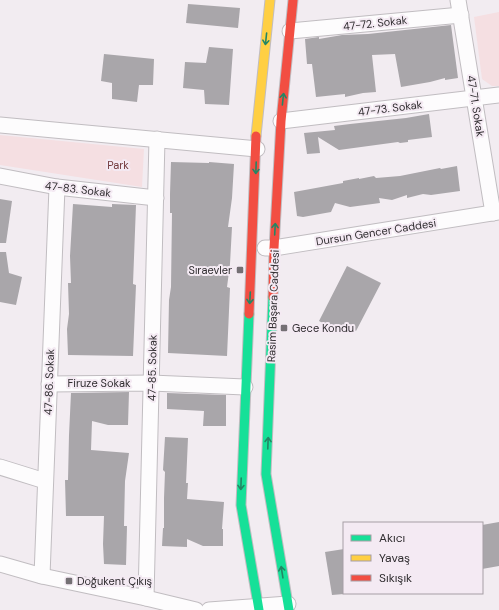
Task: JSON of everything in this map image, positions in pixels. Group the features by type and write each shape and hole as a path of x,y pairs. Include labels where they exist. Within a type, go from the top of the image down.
{"street":[{"name":"Rasim Başara Caddesi","path":"258,608 241,505 245,387 253,249 258,122 270,0"},
{"name":"Rasim Başara Caddesi","path":"289,607 266,474 273,323 274,248 281,121 292,0"},
{"name":"47-71. Sokak","path":"458,0 496,213"},
{"name":"47-72. Sokak","path":"290,31 461,15"},
{"name":"47-73. Sokak","path":"281,121 499,95"},
{"path":"0,125 257,149"},
{"name":"47-85. Sokak","path":"146,598 157,139"},
{"name":"47-83. Sokak","path":"0,176 57,187 156,198"},
{"name":"47-86. Sokak","path":"42,576 57,187"},
{"name":"Dursun Gencer Caddesi","path":"253,249 274,248 496,213"},
{"name":"Firuze Sokak","path":"49,384 151,384 245,387"},
{"path":"0,467 46,481"},
{"path":"0,564 42,576 196,610"},
{"path":"209,610 289,607"}],"green space":[{"path":"499,12 499,86 492,86 482,79 474,17"},
{"name":"Park","path":"0,135 144,149 142,187 0,165"}],"building":[{"path":"188,4 240,8 238,28 186,23"},
{"path":"451,25 458,78 445,80 445,78 401,87 395,54 372,55 376,92 345,97 345,94 316,97 312,64 307,64 305,39 319,37 319,39 342,35 368,34"},
{"path":"209,47 233,49 229,105 205,104 204,90 183,88 185,62 206,63"},
{"path":"104,54 154,59 153,85 139,85 137,102 112,99 112,83 101,81"},
{"path":"429,114 432,137 408,140 408,142 339,150 318,137 320,153 307,154 304,133 335,130 334,126"},
{"path":"171,162 209,162 234,164 232,198 228,227 232,227 227,287 230,288 227,356 168,353 169,300 171,287"},
{"path":"457,166 460,191 431,195 423,194 407,198 407,195 392,200 379,198 380,203 350,207 335,203 331,212 303,217 297,216 294,192 343,183 343,181 359,178 374,176 376,178 400,176"},
{"path":"0,199 12,201 6,243 0,243"},
{"path":"73,204 112,207 112,204 136,205 133,284 136,285 133,356 68,355 68,283 71,283 70,256"},
{"path":"0,252 6,252 9,273 22,277 16,305 0,302"},
{"path":"347,266 381,283 356,331 346,326 342,333 319,321"},
{"path":"129,392 128,425 108,425 92,421 91,450 129,453 125,481 124,526 127,526 126,565 104,564 104,516 66,516 65,480 68,480 71,393"},
{"path":"167,393 226,395 226,426 203,426 204,411 167,409"},
{"path":"165,437 188,438 186,483 188,483 187,499 224,502 222,529 223,546 203,546 187,539 187,547 162,546 164,528 165,472 163,470"},
{"path":"499,522 499,566 483,569 483,525"},
{"path":"343,549 344,594 332,595 325,552"}],"traffic: fast":[{"path":"273,297 266,474 289,610"},
{"path":"249,314 241,505 259,610"}],"traffic: slow":[{"path":"256,136 270,0"}],"traffic: jam":[{"path":"273,297 274,248 281,121 293,0"},
{"path":"249,314 256,136"}],"place":[{"name":"Sıraevler","path":"240,270"},
{"name":"Gece Kondu","path":"284,328"},
{"name":"Doğukent Çıkış","path":"69,581"}]}
